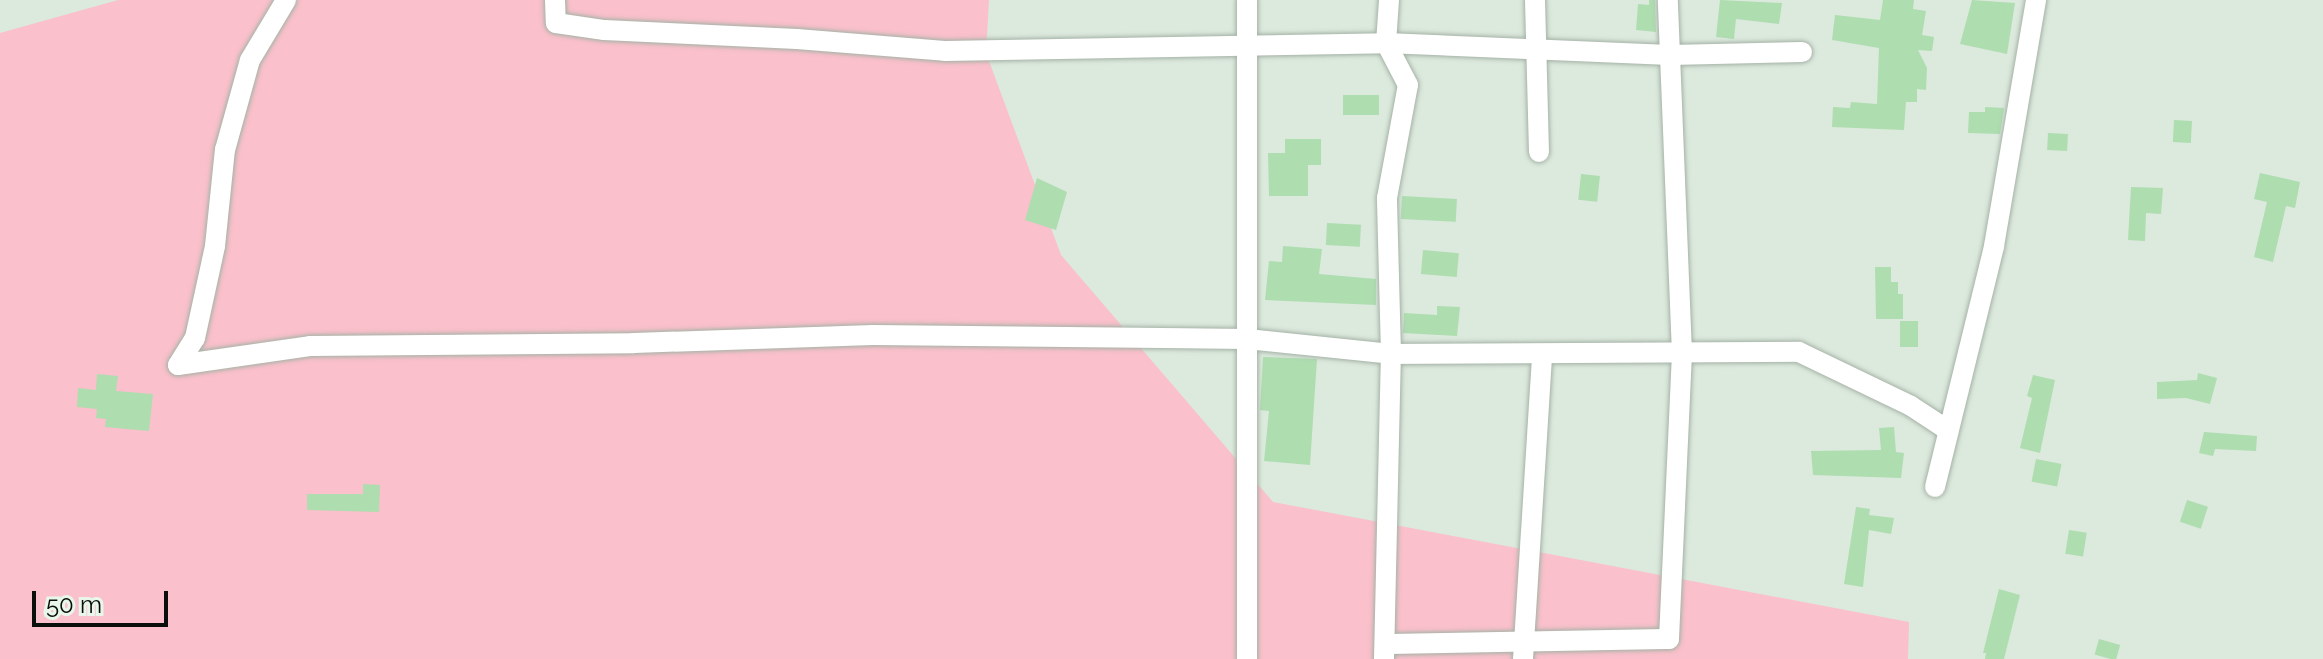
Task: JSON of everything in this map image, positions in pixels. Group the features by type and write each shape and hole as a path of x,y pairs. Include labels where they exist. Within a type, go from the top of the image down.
{"street":[{"path":"286,0 250,60 225,150 215,246 195,338 178,365 310,346 634,343 873,335 1247,339 1391,354 1542,356 1799,352 1911,406 1949,431"},
{"path":"555,0 556,23 604,30 797,39 945,51 1247,48 1386,43 1670,55 1802,52"},
{"path":"1247,0 1247,659"},
{"path":"1389,0 1386,43 1408,85 1387,198 1391,354 1384,651 1523,651 1669,639 1682,354 1668,0"},
{"path":"1535,0 1539,152"},
{"path":"1935,487 1994,246 2036,0"},
{"path":"1523,651 1542,356"}],"shaded area":[{"path":"118,0 989,0 986,53 1061,255 1273,502 1909,622 1908,659 0,659 0,33"}],"building":[{"path":"1649,0 1655,0 1656,32 1636,30 1638,4 1649,5"},
{"path":"1720,0 1782,3 1779,24 1736,19 1734,39 1716,37"},
{"path":"1883,0 1914,0 1913,9 1926,11 1922,35 1934,37 1932,51 1918,50 1927,68 1926,90 1917,89 1917,102 1906,102 1904,130 1832,127 1833,107 1850,108 1851,102 1877,104 1879,48 1832,40 1835,15 1880,20"},
{"path":"1972,0 2015,3 2007,54 1960,44"},
{"path":"1343,95 1379,95 1379,115 1343,115"},
{"path":"1985,107 2004,108 2000,134 1968,133 1969,112 1985,112"},
{"path":"2174,120 2192,121 2191,143 2173,142"},
{"path":"2048,133 2068,134 2067,151 2047,150"},
{"path":"1285,139 1321,139 1321,165 1308,165 1308,196 1269,196 1268,153 1285,153"},
{"path":"2260,173 2300,182 2295,208 2286,206 2273,262 2254,257 2267,202 2254,199"},
{"path":"1581,174 1600,176 1597,202 1578,200"},
{"path":"1037,178 1067,192 1056,230 1025,220"},
{"path":"2131,187 2163,188 2161,214 2146,213 2145,241 2128,240"},
{"path":"1402,196 1457,199 1456,222 1401,219"},
{"path":"1327,223 1361,225 1360,247 1326,245"},
{"path":"1283,246 1322,249 1319,274 1376,279 1376,305 1265,300 1269,261 1282,262"},
{"path":"1423,250 1459,253 1457,277 1421,274"},
{"path":"1875,267 1891,267 1891,282 1898,282 1898,294 1903,294 1903,319 1876,319"},
{"path":"1437,306 1460,307 1457,336 1403,333 1404,313 1437,315"},
{"path":"1900,321 1918,321 1918,347 1900,347"},
{"path":"1263,357 1317,359 1310,465 1264,461 1269,411 1260,410"},
{"path":"2198,373 2217,378 2210,404 2186,398 2157,399 2157,382 2197,380"},
{"path":"97,374 118,376 116,391 153,394 149,431 105,427 106,419 96,418 97,409 77,407 78,388 96,390"},
{"path":"2033,375 2055,380 2040,453 2020,448 2032,398 2027,396"},
{"path":"1894,427 1896,452 1904,453 1901,478 1813,475 1811,451 1881,450 1879,428"},
{"path":"2204,432 2257,436 2256,451 2215,449 2213,456 2199,453"},
{"path":"2036,459 2062,464 2057,487 2032,482"},
{"path":"363,484 380,485 379,512 307,510 307,494 363,494"},
{"path":"2187,500 2208,507 2201,529 2180,522"},
{"path":"1856,507 1870,509 1869,515 1894,518 1891,534 1869,530 1863,587 1844,584"},
{"path":"2069,530 2087,533 2083,557 2065,554"},
{"path":"1999,589 2020,595 2004,659 1985,659 1986,653 1983,653"},
{"path":"2099,639 2120,645 2116,659 2095,654"}]}
